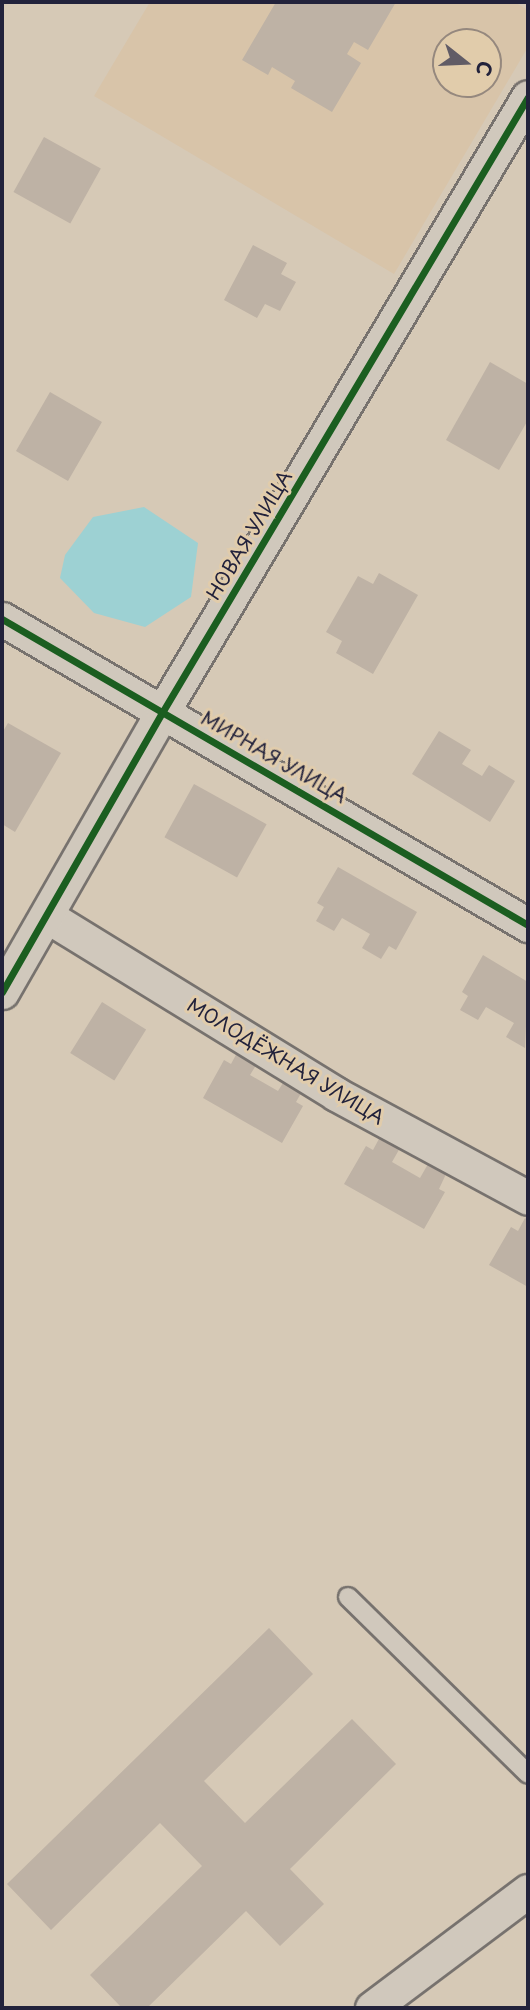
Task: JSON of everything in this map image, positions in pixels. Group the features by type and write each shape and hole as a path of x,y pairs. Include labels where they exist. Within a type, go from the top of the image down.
{"street":[{"name":"НОВАЯ УЛИЦА","path":"2,992 163,710 528,97"},
{"name":"МИРНАЯ УЛИЦА","path":"2,619 163,710 528,925"},
{"name":"МОЛОДЁЖНАЯ УЛИЦА","path":"47,916 336,1094 528,1198"},
{"path":"372,2008 528,1891"}],"lane":[{"path":"348,1597 528,1774"}],"shaded area":[{"path":"150,2 514,2 528,10 528,47 502,91 502,28 432,28 432,98 498,98 394,274 94,96"}],"water":[{"path":"144,507 198,543 191,597 145,627 94,613 60,578 65,555 93,517"}],"building":[{"path":"276,2 396,2 368,50 354,42 347,54 361,63 332,112 291,88 295,81 272,67 268,75 242,60"},
{"path":"44,137 101,169 70,224 13,192"},
{"path":"253,245 287,263 281,274 296,282 280,311 265,304 257,318 224,300"},
{"path":"490,362 528,384 528,420 499,470 446,440"},
{"path":"50,392 102,422 68,481 16,451"},
{"path":"379,573 418,595 373,674 336,653 342,641 326,632 358,576 373,584"},
{"path":"8,723 61,753 15,832 2,824 2,733"},
{"path":"439,731 471,750 462,764 482,776 489,765 515,781 490,822 412,774"},
{"path":"194,784 267,824 237,878 164,837"},
{"path":"338,867 417,912 396,950 389,946 381,959 362,948 370,934 342,918 334,931 316,921 324,907 317,903"},
{"path":"483,955 528,982 525,1048 506,1037 514,1023 486,1007 478,1020 460,1010 468,996 462,992"},
{"path":"102,1002 146,1030 114,1080 70,1053"},
{"path":"238,1051 258,1062 250,1075 278,1091 286,1078 304,1088 296,1102 303,1106 282,1143 203,1098 224,1060 231,1064"},
{"path":"380,1137 400,1148 392,1162 420,1178 428,1164 446,1174 439,1189 445,1192 424,1229 344,1184 366,1146 373,1150"},
{"path":"525,1218 528,1220 528,1287 489,1265 511,1227 518,1231"},
{"path":"269,1628 313,1674 204,1781 245,1823 352,1719 396,1764 290,1869 324,1904 280,1946 246,1911 147,2008 122,2008 90,1975 202,1866 160,1823 51,1930 7,1884"}],"cycle path":[{"path":"2,992 163,711 528,97"},
{"path":"2,619 528,925"}]}
